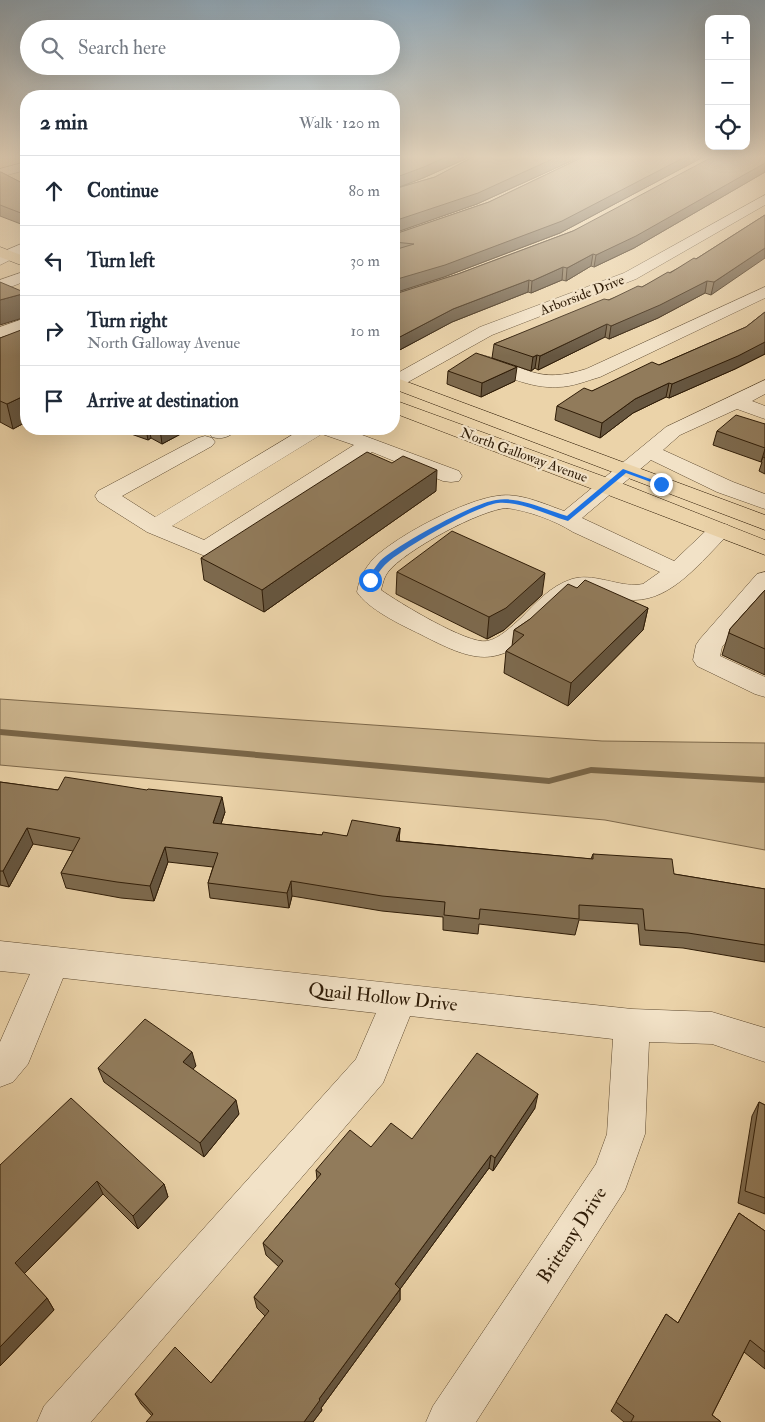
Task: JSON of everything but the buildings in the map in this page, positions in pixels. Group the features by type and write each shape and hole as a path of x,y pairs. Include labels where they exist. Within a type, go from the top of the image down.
{"main road":[{"path":"9,237 20,242"},
{"path":"2,256 20,260"},
{"name":"North Galloway Avenue","path":"400,385 616,478 720,530 765,548"},
{"name":"North Galloway Avenue","path":"400,408 616,478 765,523"}],"street":[{"name":"Arborside Drive","path":"400,379 486,331 630,276 724,222"},
{"path":"2,256 20,248"},
{"path":"1,286 20,278"},
{"path":"1,286 20,293"},
{"path":"452,350 533,378 553,382 569,381 593,373 765,292"},
{"path":"0,334 20,326"},
{"path":"568,519 673,431 737,402 765,386"},
{"path":"737,402 765,413"},
{"path":"217,435 106,496 154,527 206,549 370,444"},
{"path":"154,527 306,435"},
{"path":"344,435 451,476"},
{"path":"648,451 725,487 765,502"},
{"path":"677,571 581,527 568,519 512,502 497,502 476,508 410,543 384,562 370,580 369,592 382,603 462,645 484,650 498,647 520,632 558,596 579,585 596,586 625,593 650,591 677,571 720,530"},
{"path":"765,580 709,645 706,660 765,688"},
{"name":"Quail Hollow Drive","path":"0,956 632,1025 712,1028 765,1045"},
{"path":"0,1070 15,1052 53,961"},
{"path":"60,1422 370,1071 399,999"},
{"name":"Brittany Drive","path":"448,1422 611,1176 626,1134 632,1025"}],"shaded area":[{"path":"0,699 602,741 765,743 765,850 605,820 0,765"}],"waterway":[{"path":"0,732 549,781 591,770 765,780"}],"route":[{"path":"370,580 384,562 410,543 476,508 497,502 512,502 568,519 625,470 661,484"}]}
